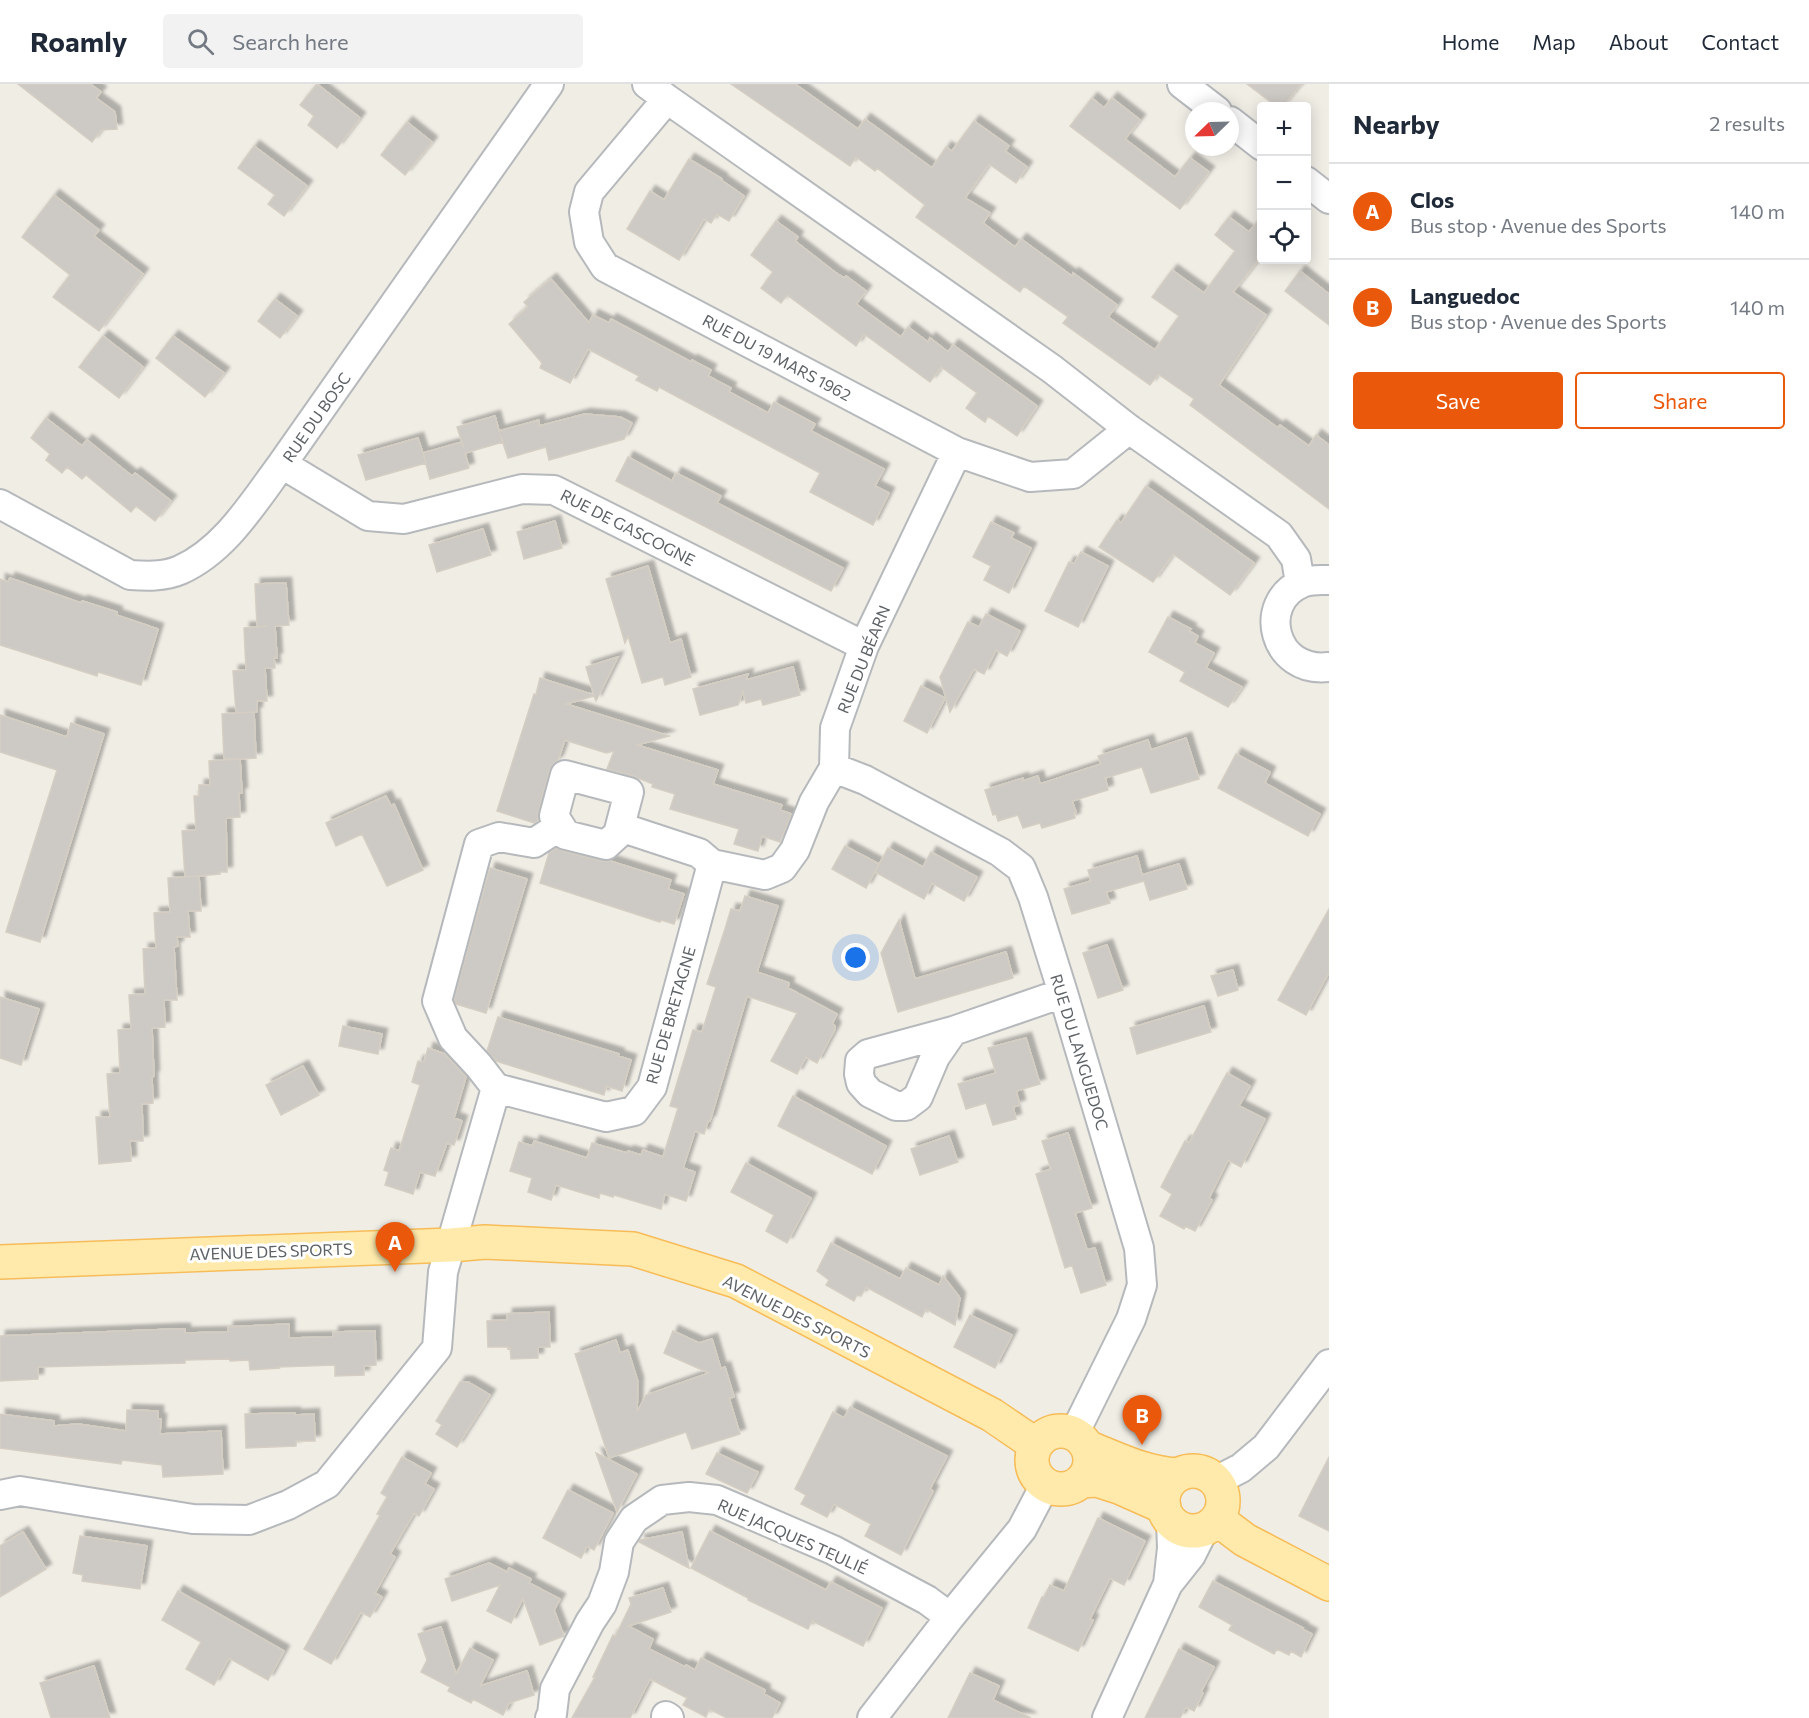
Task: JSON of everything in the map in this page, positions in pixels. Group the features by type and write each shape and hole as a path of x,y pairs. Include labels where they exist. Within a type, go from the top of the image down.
{"main road":[{"name":"AVENUE DES SPORTS","path":"0,1262 485,1242 633,1249 736,1281 992,1415 1036,1445"},
{"path":"1080,1440 1090,1455 1087,1474 1073,1487 1054,1489 1045,1485 1037,1477 1032,1467 1032,1455 1036,1445 1043,1437 1053,1432 1064,1431 1131,1466 1160,1474 1177,1475 1198,1471 1208,1475 1216,1481 1221,1490 1222,1510 1210,1524 1192,1531 1180,1529 1167,1514 1119,1487 1097,1480 1081,1481"},
{"path":"1167,1514 1163,1498 1165,1489 1177,1475"},
{"path":"1210,1524 1329,1584"}],"street":[{"name":"RUE DU BOSC","path":"0,504 130,575 151,577 179,570 208,554 238,524 282,464 549,84"},
{"path":"1182,84 1205,102"},
{"name":"RUE DU 19 MARS 1962","path":"1129,429 1073,474 1030,477 957,452 605,267 589,242 584,212 589,192 657,92 1052,369 1129,429 1279,535 1296,559 1300,584"},
{"path":"1239,129 1257,142"},
{"path":"1311,185 1329,199"},
{"name":"RUE DU BÉARN","path":"620,827 699,853 712,864 765,875 782,868 795,850 814,802 834,768 835,728 864,646 957,452"},
{"name":"RUE DE GASCOGNE","path":"282,464 368,516 405,519 522,489 554,490 864,646"},
{"path":"1329,580 1314,580 1300,584 1288,592 1280,604 1276,618 1276,633 1282,647 1291,658 1304,665 1318,668 1329,667"},
{"name":"RUE DU LANGUEDOC","path":"834,768 865,780 1000,852 1021,868 1033,897 1139,1248 1142,1266 1142,1285 1131,1319 1080,1440"},
{"path":"565,775 629,792 620,827 618,834 606,845 566,835 554,816 565,775"},
{"path":"0,1495 20,1491 193,1519 249,1520 288,1505 327,1484 437,1348 443,1272 496,1088 453,1038 437,1001 479,844 499,837 534,843 560,826"},
{"name":"RUE DE BRETAGNE","path":"496,1088 606,1117 634,1111 652,1087 712,864"},
{"path":"953,1031 1063,993"},
{"path":"1216,1481 1241,1468 1266,1447 1329,1364"},
{"path":"872,1718 1022,1529 1045,1485"},
{"name":"RUE JACQUES TEULIÉ","path":"550,1718 555,1689 602,1604 614,1572 619,1542 634,1519 662,1500 689,1497 717,1500 833,1550 927,1600 950,1617"},
{"path":"1167,1514 1172,1548 1168,1584"},
{"path":"1107,1718 1168,1584 1191,1555 1210,1524"}],"building":[{"path":"18,84 90,84 101,92 96,98 115,112 117,129 101,130 92,142"},
{"path":"317,84 360,118 337,148 308,125 314,116 300,105"},
{"path":"731,84 795,84 858,129 865,119 932,168 946,147 952,151 974,121 1009,146 1005,151 1027,167 1016,183 989,164 965,198 990,213 983,223 1015,247 1021,239 1117,305 1108,317 1155,350 1179,316 1152,297 1172,270 1204,293 1235,251 1215,235 1229,217 1249,232 1257,222 1257,261 1233,292 1266,315 1219,385 1278,428 1280,425 1309,446 1316,435 1329,445 1329,509 1190,405 1194,399 1158,374 1150,385 1063,323 1068,317 1024,286 1020,292 916,217 925,205 877,168 875,171 856,157 850,166"},
{"path":"1247,84 1301,84 1286,102 1271,102"},
{"path":"1092,98 1104,108 1112,98 1140,120 1125,139 1175,177 1190,158 1209,172 1180,209 1070,126"},
{"path":"407,122 432,142 405,175 381,155"},
{"path":"254,146 307,186 284,216 268,204 275,195 238,168"},
{"path":"689,159 722,179 744,196 729,221 717,214 711,223 704,219 679,260 627,229 650,191 664,200"},
{"path":"54,195 99,230 94,236 143,274 99,331 53,297 70,275 22,237"},
{"path":"776,221 798,237 795,241 836,273 844,278 846,276 866,291 856,304 901,337 908,327 928,342 930,338 948,352 953,345 1037,406 1017,436 988,416 985,422 966,408 977,393 941,367 930,382 864,334 856,346 787,295 781,303 761,288 773,272 751,255"},
{"path":"1300,271 1329,294 1329,325 1285,291"},
{"path":"551,279 589,323 593,315 609,323 611,319 691,362 692,360 711,370 708,376 731,388 729,392 768,413 774,402 815,424 811,431 884,469 875,486 889,493 873,525 810,492 820,473 659,387 657,391 636,380 639,376 588,349 570,383 540,368 542,363 509,324 528,307 524,302"},
{"path":"275,299 297,316 280,338 258,321"},
{"path":"103,336 143,367 119,398 79,367"},
{"path":"173,336 224,373 205,397 156,358"},
{"path":"585,414 620,417 632,423 624,439 549,460 546,447 508,458 503,442 465,453 469,468 430,479 423,453 462,442 457,427 495,416 499,431 539,420 539,426"},
{"path":"46,418 82,446 87,440 132,476 135,473 171,501 155,521 136,506 131,512 86,475 82,479 67,467 62,473 46,460 50,454 31,438"},
{"path":"418,438 426,463 366,480 358,455"},
{"path":"628,457 672,481 676,473 721,496 717,503 843,568 831,591 616,481"},
{"path":"1146,486 1254,563 1230,595 1173,554 1153,582 1099,547 1117,520 1121,523"},
{"path":"555,521 562,548 524,559 517,532"},
{"path":"991,522 1014,533 1011,538 1031,548 1009,593 984,580 991,566 973,557"},
{"path":"483,529 491,555 437,572 429,545"},
{"path":"1081,552 1108,566 1078,627 1045,611 1069,562 1074,564"},
{"path":"648,566 670,643 681,639 691,677 665,685 663,677 642,683 628,636 625,643 606,579"},
{"path":"10,578 81,603 82,601 117,612 116,615 158,629 141,685 98,672 97,676 0,645 0,579 8,582"},
{"path":"286,583 289,625 275,626 277,658 274,657 275,668 265,668 267,701 257,701 257,712 236,713 233,671 246,670 244,628 257,627 255,584"},
{"path":"986,614 1020,631 1007,656 996,650 984,674 974,669 950,712 940,677 968,622 979,627"},
{"path":"1168,617 1191,629 1189,631 1198,636 1195,643 1214,653 1206,668 1242,687 1228,707 1180,681 1185,672 1149,652"},
{"path":"618,657 596,701 594,696 566,704 669,736 637,745 718,770 713,784 782,805 780,810 791,814 780,842 762,836 758,851 734,844 739,829 670,809 675,794 652,787 653,784 633,776 607,769 614,751 606,753 565,740 558,760 549,771 538,820 534,823 497,811 540,678 594,695 586,667"},
{"path":"793,667 800,695 763,705 761,699 746,703 743,691 738,705 700,715 693,689 748,674 746,680"},
{"path":"921,686 945,698 927,733 904,721"},
{"path":"254,712 256,758 224,759 222,714"},
{"path":"0,715 67,737 71,723 104,734 40,942 6,932 57,770 0,752"},
{"path":"1186,738 1199,779 1151,793 1142,767 1105,778 1108,790 1072,801 1076,812 1074,813 1075,818 1042,828 1040,823 1023,828 1018,815 998,821 996,814 993,815 985,790 1023,778 1023,781 1038,776 1040,784 1101,764 1098,756 1148,740 1151,750"},
{"path":"1236,754 1270,772 1265,783 1320,814 1308,836 1218,788"},
{"path":"240,759 242,793 239,793 240,817 226,818 227,872 185,877 182,831 196,830 194,796 199,796 199,785 210,785 209,761"},
{"path":"386,796 391,806 394,804 423,870 387,886 362,834 336,846 326,823"},
{"path":"845,846 879,864 866,888 832,869"},
{"path":"557,848 602,861 610,861 671,880 668,889 684,894 674,924 661,920 660,922 540,883 549,853"},
{"path":"888,848 923,867 931,852 977,877 964,901 932,883 924,899 875,872"},
{"path":"1137,856 1142,875 1179,864 1187,889 1150,900 1144,881 1106,892 1110,903 1072,914 1064,889 1091,881 1088,870"},
{"path":"490,868 527,879 486,1013 456,1004 454,1000"},
{"path":"199,876 201,911 188,911 190,937 177,937 178,946 174,947 177,1000 164,1000 165,1027 152,1028 153,1103 142,1104 143,1141 130,1141 131,1161 99,1164 96,1117 110,1117 107,1074 120,1073 118,1030 131,1029 129,995 145,994 143,949 156,948 154,913 170,912 168,878"},
{"path":"745,896 778,906 757,972 789,983 788,988 837,1014 832,1024 835,1029 817,1063 806,1057 797,1074 771,1061 797,1013 747,996 710,1121 708,1121 704,1134 695,1131 683,1168 695,1172 686,1201 665,1194 661,1209 614,1195 613,1197 600,1193 599,1198 556,1185 551,1200 528,1192 532,1178 510,1171 519,1142 533,1146 534,1141 587,1158 592,1143 627,1153 628,1151 641,1155 643,1150 663,1157 678,1108 670,1106 693,1030 702,1032 716,987 707,984 731,909 740,911"},
{"path":"1329,909 1329,972 1306,1015 1278,1000"},
{"path":"899,920 915,979 1006,952 1013,978 898,1012 881,953"},
{"path":"1107,945 1123,990 1098,998 1083,953"},
{"path":"1233,970 1238,990 1218,996 1211,976"},
{"path":"0,997 39,1009 21,1065 0,1058"},
{"path":"1204,1006 1211,1032 1137,1054 1130,1028"},
{"path":"498,1017 619,1054 618,1056 631,1060 622,1091 606,1086 604,1095 496,1061 487,1051"},
{"path":"343,1026 382,1034 378,1054 339,1046"},
{"path":"1026,1038 1040,1084 1016,1091 1020,1105 1013,1107 1016,1119 993,1125 986,1103 966,1109 958,1084 996,1073 988,1048"},
{"path":"428,1048 445,1054 466,1077 454,1118 462,1121 454,1145 447,1143 435,1176 420,1172 413,1194 385,1185 389,1172 384,1170 391,1148 399,1151 420,1085 412,1082 418,1061 424,1062"},
{"path":"303,1066 319,1095 281,1115 266,1085"},
{"path":"1227,1073 1250,1086 1239,1106 1265,1119 1241,1167 1228,1160 1209,1198 1212,1200 1195,1231 1185,1226 1184,1229 1160,1216 1172,1194 1161,1187 1185,1141 1189,1143"},
{"path":"793,1096 886,1146 872,1174 778,1126"},
{"path":"1068,1133 1092,1208 1075,1213 1087,1250 1095,1248 1106,1285 1081,1293 1072,1265 1065,1268 1036,1174 1051,1169 1042,1141"},
{"path":"949,1136 958,1162 920,1175 911,1149"},
{"path":"746,1163 811,1198 787,1243 766,1231 774,1215 731,1192"},
{"path":"831,1243 900,1279 906,1268 939,1285 943,1276 960,1298 955,1325 926,1309 922,1317 866,1287 861,1296 857,1295 854,1301 826,1285 829,1280 817,1271"},
{"path":"549,1312 550,1347 538,1347 538,1358 511,1359 510,1348 488,1347 487,1321 507,1320 507,1314"},
{"path":"970,1315 1012,1335 995,1368 954,1347"},
{"path":"289,1324 289,1338 333,1337 333,1332 375,1331 376,1365 364,1366 364,1375 335,1376 335,1365 250,1370 249,1360 185,1360 185,1363 38,1367 38,1379 0,1381 0,1336 175,1329 185,1329 185,1333 228,1332 228,1327"},
{"path":"673,1331 699,1343 712,1339 721,1369 725,1367 734,1397 729,1398 740,1434 692,1449 686,1432 609,1458 575,1354 616,1340 620,1353 628,1350 638,1382 637,1412 646,1395 709,1373 664,1353"},
{"path":"460,1382 468,1382 490,1395 457,1447 436,1434 442,1425 436,1421"},
{"path":"850,1407 947,1456 930,1489 933,1491 901,1555 865,1536 871,1524 834,1504 827,1517 801,1504 806,1495 795,1489 833,1412 844,1418"},
{"path":"127,1410 158,1411 158,1419 161,1419 160,1434 221,1431 223,1474 163,1477 162,1465 122,1460 121,1464 0,1448 0,1414 54,1421 54,1426 78,1424 126,1431"},
{"path":"295,1413 295,1415 314,1414 315,1441 296,1441 296,1446 246,1448 245,1414"},
{"path":"596,1453 637,1474 617,1512"},
{"path":"717,1453 758,1472 747,1493 706,1474"},
{"path":"402,1457 431,1473 425,1484 434,1489 419,1516 414,1513 390,1554 395,1557 375,1593 382,1597 370,1617 361,1612 331,1664 304,1649 380,1515 377,1514 387,1497 381,1493"},
{"path":"1329,1457 1329,1531 1299,1516"},
{"path":"568,1490 613,1513 594,1550 587,1546 581,1558 543,1538"},
{"path":"1098,1518 1145,1541 1124,1585 1110,1578 1090,1619 1093,1620 1078,1651 1028,1628 1050,1585 1064,1591"},
{"path":"710,1531 826,1590 831,1582 882,1608 863,1646 812,1621 808,1629 748,1600 691,1568"},
{"path":"23,1532 46,1569 0,1597 0,1546"},
{"path":"682,1532 689,1568 639,1542 640,1540"},
{"path":"80,1536 147,1546 140,1589 82,1581 83,1575 73,1573"},
{"path":"489,1563 507,1572 509,1568 531,1579 529,1583 560,1599 554,1610 564,1636 540,1645 523,1598 511,1623 487,1611 500,1585 452,1601 445,1579"},
{"path":"1213,1581 1312,1634 1301,1657 1291,1651 1289,1655 1277,1649 1274,1654 1229,1630 1232,1625 1199,1607"},
{"path":"663,1588 671,1612 628,1626 653,1639 649,1649 685,1667 686,1665 695,1670 701,1658 765,1690 764,1694 780,1703 772,1718 727,1718 709,1709 706,1717 683,1705 687,1698 650,1679 630,1718 572,1718 631,1604 629,1598"},
{"path":"178,1591 284,1651 268,1680 229,1658 214,1685 186,1669 201,1642 162,1620"},
{"path":"441,1627 456,1674 470,1648 493,1660 480,1686 527,1671 534,1695 509,1703 503,1715 473,1699 471,1703 448,1691 450,1687 421,1672 427,1660 418,1634"},
{"path":"1179,1649 1214,1667 1201,1692 1203,1693 1194,1711 1186,1707 1180,1718 1145,1718"},
{"path":"94,1666 110,1718 51,1718 40,1683"},
{"path":"970,1673 999,1686 993,1700 1031,1718 948,1718"}],"place":[{"name":"Clos","path":"395,1272"},
{"name":"Languedoc","path":"1142,1445"}]}
